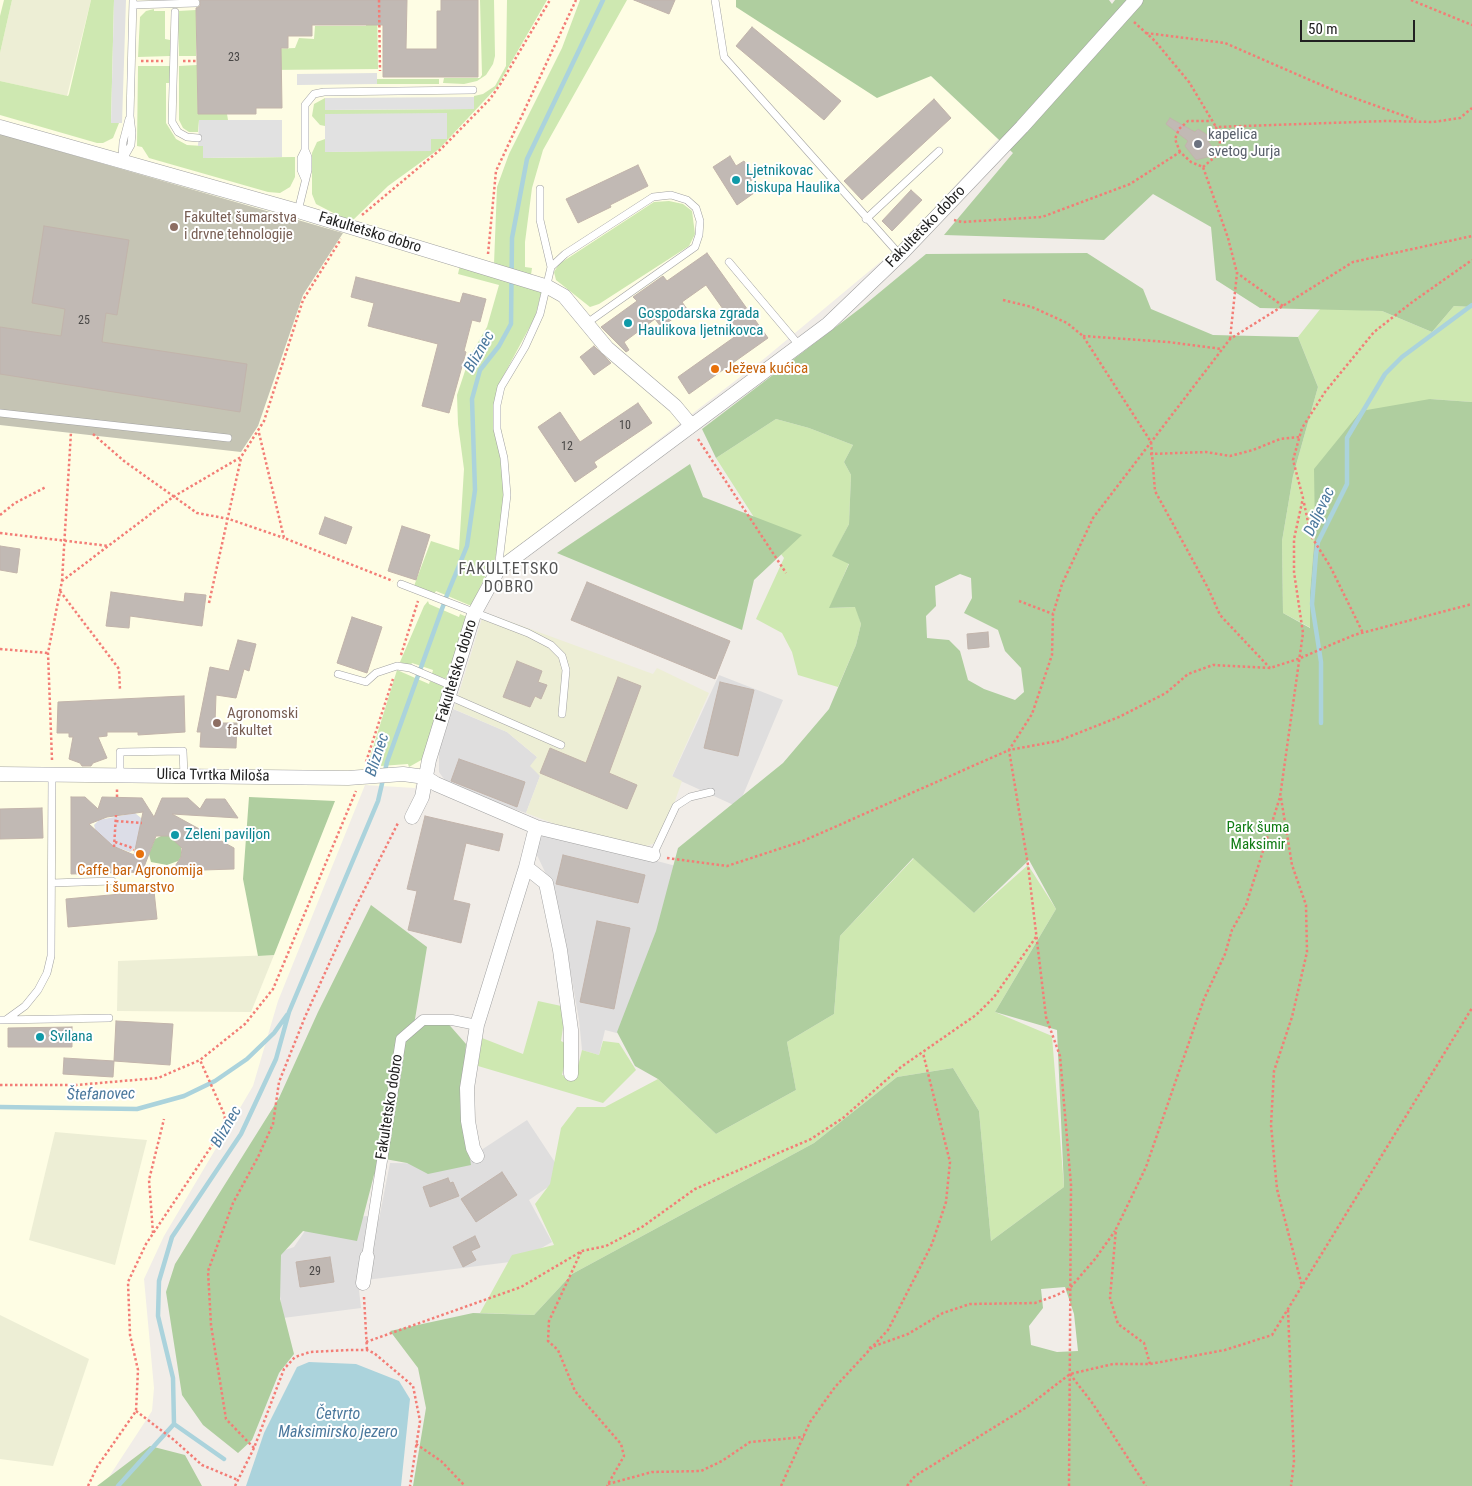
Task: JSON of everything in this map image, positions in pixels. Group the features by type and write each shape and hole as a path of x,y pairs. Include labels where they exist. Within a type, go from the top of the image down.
{"street":[{"name":"Fakultetsko dobro","path":"412,817 422,797 425,777 450,691 468,612 498,570 690,424 828,324 900,255 1022,127 1136,0"},
{"name":"Fakultetsko dobro","path":"0,127 298,211 548,287 564,296 607,348 675,406 690,424"},
{"name":"Ulica Tvrtka Miloša","path":"0,774 184,776 367,776 403,774 425,777"},
{"path":"425,777 436,784 536,827 653,855"},
{"path":"477,1156 473,1148 468,1121 467,1088 477,1025 526,867 536,827"},
{"path":"526,867 546,883 560,950 571,1030 571,1074"},
{"name":"Fakultetsko dobro","path":"367,1257 401,1040 423,1020 452,1020 477,1025"},
{"path":"363,1283 367,1257"}],"lane":[{"path":"715,0 724,57 900,255"},
{"path":"122,161 131,145 132,133 130,116 133,2 196,3"},
{"path":"175,12 172,122 178,132 187,137 198,138"},
{"path":"298,211 308,170 308,158 305,150 305,105 310,97 319,92 473,90"},
{"path":"866,219 939,151"},
{"path":"498,570 508,495 504,458 497,429 497,405 501,387 525,346 540,314 548,287 551,267 540,220 540,189"},
{"path":"551,267 565,254 653,197 671,195 687,200 696,208 700,221 699,234 694,247 586,323"},
{"path":"729,262 799,345"},
{"path":"0,413 88,421 228,438"},
{"path":"401,584 468,612 528,633 551,645 562,656 566,670 562,714"},
{"path":"338,674 366,682 376,673 397,666 410,668 430,676 450,691 561,745"},
{"path":"120,774 120,752 183,751 184,776"},
{"path":"4,1020 25,1006 47,973 51,956 52,774"},
{"path":"653,855 676,806 690,797 711,792"},
{"path":"52,883 112,881"},
{"path":"4,1020 109,1018"}],"path":[{"path":"379,0 380,71"},
{"path":"357,219 442,150 490,99 550,0"},
{"path":"487,268 496,171 576,0"},
{"path":"1411,0 1472,26"},
{"path":"1124,13 1146,33 1188,82 1210,121 1216,127 1220,142 1216,156 1203,167"},
{"path":"1146,33 1225,43 1340,93 1420,122"},
{"path":"1216,127 1377,121 1420,122 1460,118 1472,108"},
{"path":"1210,121 1188,121 1179,129 1175,139 1180,152 1191,162 1203,167 1228,238 1237,274 1230,339"},
{"path":"937,215 962,222 1042,217 1130,184 1180,152"},
{"path":"209,603 229,519 241,457 258,432 303,300 345,232"},
{"path":"1069,1486 1071,1185 1060,1056 1046,1017 1028,865 1009,750 1032,714 1052,655 1053,614 1062,584 1093,518 1230,339 1353,262 1472,236"},
{"path":"1363,633 1320,548 1313,541 1306,519 1303,498 1293,460 1302,428 1325,392 1374,332 1472,260"},
{"path":"1237,274 1283,306"},
{"path":"1003,300 1032,307 1067,323 1083,336 1151,442 1150,454 1155,491 1208,588 1220,615 1270,668"},
{"path":"1083,336 1168,342 1222,349"},
{"path":"52,774 48,653 62,581 73,420"},
{"path":"88,421 94,435 173,497 197,513 229,519 284,538 401,584"},
{"path":"690,424 708,456 786,574"},
{"path":"258,432 284,538"},
{"path":"1150,454 1206,452 1230,456 1253,450 1280,438 1300,437"},
{"path":"62,581 173,497 241,457"},
{"path":"0,515 15,503 46,487"},
{"path":"868,1349 908,1334 943,1314 970,1304 1035,1303 1070,1288 1096,1259 1116,1230 1146,1167 1204,999 1225,954 1232,930 1246,905 1280,797 1303,633 1294,572 1294,539 1303,498"},
{"path":"0,533 64,539 109,546"},
{"path":"60,590 120,669 120,690"},
{"path":"0,1085 76,1084 158,1078 200,1060 245,1024 273,989 367,776 397,666 421,592"},
{"path":"1020,601 1053,614"},
{"path":"653,855 727,866 802,841 1009,750 1058,741 1119,717 1166,693 1188,674 1213,665 1270,668 1363,633 1472,604"},
{"path":"0,649 48,653"},
{"path":"1280,797 1292,864 1306,905 1307,952 1292,1017 1274,1071 1271,1125 1277,1189 1302,1286"},
{"path":"114,847 116,815"},
{"path":"254,1448 226,1420 211,1325 208,1271 233,1203 258,1158 273,1124 279,1082 313,999 349,920 400,820 412,817"},
{"path":"116,821 142,823"},
{"path":"115,842 130,846 134,850"},
{"path":"366,1342 521,1287 582,1251 606,1246 642,1226 694,1190 811,1139 843,1118 901,1067 960,1028 994,997 1036,937"},
{"path":"907,1486 915,1476 1027,1407 1070,1374 1113,1364 1150,1364 1226,1350 1272,1335 1472,1008"},
{"path":"781,1486 810,1422 835,1387 868,1349 888,1330 932,1244 946,1202 950,1162 923,1053"},
{"path":"88,1486 97,1467 136,1411 138,1370 130,1335 128,1282 153,1234 222,1129 226,1116 200,1060"},
{"path":"153,1234 149,1180 164,1118"},
{"path":"1116,1230 1110,1298 1118,1324 1144,1343 1150,1364"},
{"path":"582,1251 549,1321 548,1341 558,1350 575,1391 621,1444 624,1456 608,1485"},
{"path":"363,1283 367,1350"},
{"path":"1288,1308 1294,1451 1291,1486"},
{"path":"236,1486 254,1448 284,1369 295,1357 310,1352 367,1350 384,1360 413,1386 420,1420 410,1486"},
{"path":"1070,1374 1093,1404 1146,1486"},
{"path":"136,1411 174,1440 202,1465 238,1480"},
{"path":"608,1485 652,1472 701,1471 722,1461 750,1442 804,1437"},
{"path":"416,1444 441,1461 465,1486"}],"shaded area":[{"name":"Agronomski fakultet","path":"0,0 736,0 736,7 931,76 998,139 903,243 765,358 488,570 464,622 415,788 365,785 278,1001 253,1086 164,1236 144,1279 154,1388 152,1411 103,1486 0,1486"},
{"path":"12,0 91,0 67,96 0,81 0,53"},
{"path":"114,0 126,0 122,123 111,123"},
{"path":"377,73 377,84 297,85 297,74"},
{"path":"474,97 474,109 325,110 325,98"},
{"path":"447,113 447,139 431,139 431,151 325,152 325,114"},
{"path":"199,120 282,120 282,157 203,158 203,146 198,146"},
{"path":"0,134 343,233 303,295 258,426 241,452 0,425"},
{"path":"484,612 653,674 657,668 709,693 672,776 682,781 668,821 655,843 644,847 563,827 526,813 540,776 530,766 537,757 507,732 454,709"},
{"path":"719,675 783,700 738,807 672,777"},
{"path":"453,709 507,732 537,757 540,776 526,813 475,796 453,786 439,772 439,751"},
{"path":"135,813 141,818 142,823 137,846 130,852 113,846 96,832 94,825 99,820"},
{"path":"542,835 561,836 676,866 632,1037 605,1030 599,1055 582,1050 579,1020 561,919 552,887 537,855 537,848"},
{"path":"274,955 251,1012 117,1011 118,961"},
{"path":"527,1120 564,1176 529,1200 552,1242 518,1261 358,1281 361,1308 283,1318 274,1254 294,1247 311,1222 367,1216 379,1219 390,1163 460,1164"},
{"path":"55,1132 147,1140 115,1265 29,1240"},
{"path":"0,1315 89,1359 53,1466 0,1459"}],"green space":[{"path":"4,0 12,0 0,53 0,16"},
{"path":"91,0 114,0 111,122 119,123 113,138 103,143 97,143 0,115 0,81 68,96"},
{"path":"366,0 377,0 378,69 267,70 272,49 295,48 299,38 314,39 315,26 366,26"},
{"path":"480,0 494,0 495,56 493,64 486,75 477,81 464,84 443,83 444,78 480,78 482,75"},
{"path":"507,0 547,0 497,87 439,149 388,186 351,222 316,204 312,194 312,153 317,142 325,139 325,152 431,150 431,139 325,114 325,126 320,125 312,116 314,104 325,98 325,110 474,109 474,96 483,94 495,86 506,66"},
{"path":"580,0 627,0 543,150 532,188 525,242 525,267 532,268 531,275 494,264 497,187 509,154 562,48"},
{"path":"736,0 1109,0 1112,4 1115,0 1472,0 1472,307 1454,306 1432,332 1382,311 1260,308 1216,280 1211,227 1153,194 1104,240 944,235 1013,153 931,76 877,98 736,7"},
{"path":"154,9 154,11 165,11 165,39 170,40 170,56 138,57 140,17 146,11"},
{"path":"196,10 196,56 179,56 178,11"},
{"path":"197,65 198,114 227,114 228,120 199,120 198,132 189,132 183,128 179,120 179,66"},
{"path":"138,66 170,66 170,83 166,83 166,123 176,139 187,145 203,146 203,158 295,157 295,177 290,187 280,193 268,192 149,158 142,147 137,146"},
{"path":"377,79 439,79 439,84 377,84"},
{"path":"669,201 683,204 692,211 695,234 689,246 599,304 590,307 556,280 554,272 559,264 654,202"},
{"name":"Park šuma Maksimir","path":"1087,253 1143,289 1151,309 1213,335 1298,337 1318,387 1293,476 1282,541 1283,613 1310,628 1310,592 1315,532 1314,469 1361,411 1430,399 1472,402 1472,1486 413,1486 426,1408 418,1368 390,1331 473,1313 534,1315 572,1274 814,1143 897,1077 953,1068 979,1111 991,1241 1064,1187 1057,1030 995,1012 1056,909 1029,860 974,913 913,858 840,936 834,1014 787,1042 796,1090 716,1134 658,1079 635,1066 617,1032 656,931 678,848 783,763 829,709 856,645 861,624 855,607 829,608 849,564 832,556 849,524 851,475 844,462 853,445 809,428 776,419 716,458 702,429 862,307 926,254","holes":["960,574 971,578 972,598 964,613 998,630 1005,651 1021,668 1024,692 1015,700 984,689 968,680 960,651 949,640 927,638 926,616 936,606 935,586","1065,1287 1074,1314 1078,1351 1057,1352 1031,1345 1029,1326 1043,1308 1041,1289"]},
{"path":"460,265 542,290 535,317 498,386 505,483 501,534 493,567 488,570 472,605 436,591 434,594 414,586 431,541 459,550 464,469 458,424 457,395 470,356 487,327 499,285 458,274"},
{"path":"1454,306 1472,307 1472,402 1430,399 1315,532 1310,592 1311,628 1283,613 1282,541 1293,476 1318,387 1298,337 1321,308 1382,311 1432,332"},
{"path":"776,419 809,428 853,445 844,462 851,475 849,524 833,555 849,563 830,608 856,607 861,624 856,645 838,687 798,675 792,652 782,633 756,619 784,558 757,522 716,458"},
{"path":"690,464 703,497 802,535 754,580 742,630 557,553"},
{"path":"428,601 429,604 459,617 460,614 467,617 447,679 432,674 433,670 412,663 410,666 400,662 424,606"},
{"path":"397,670 429,684 430,681 445,687 423,759 409,767 408,764 367,767"},
{"path":"249,797 335,801 274,955 258,956 243,879"},
{"path":"161,836 170,836 181,846 181,857 178,861 167,865 151,862 149,854 155,839"},
{"path":"914,858 974,913 1028,865 1056,909 995,1012 1052,1036 1064,1187 991,1241 979,1111 953,1068 897,1077 814,1143 572,1274 534,1315 480,1313 512,1255 554,1245 535,1204 550,1184 561,1128 577,1107 605,1107 658,1079 716,1134 796,1090 787,1042 834,1014 840,936"},
{"path":"371,905 427,947 414,1025 445,1020 466,1044 462,1107 471,1165 428,1174 407,1163 385,1159 374,1175 357,1241 303,1231 281,1255 280,1299 294,1354 279,1373 252,1440 238,1453 203,1425 182,1395 166,1292 175,1264 279,1098 318,1012"},
{"path":"538,1001 566,1007 561,1041 569,1045 562,1075 575,1078 582,1050 599,1055 603,1041 619,1043 636,1070 603,1103 478,1066 482,1038 523,1054"},
{"path":"150,1446 185,1455 202,1486 97,1486"}],"water":[{"name":"Četvrto Maksimirsko jezero","path":"309,1362 356,1364 399,1381 410,1399 401,1486 246,1486 264,1433 297,1367"}],"building":[{"path":"200,0 407,0 406,49 437,49 437,11 441,11 441,0 478,0 478,77 383,77 383,25 312,25 312,36 288,36 288,48 281,48 282,108 256,108 256,114 198,114 196,8 200,6"},
{"path":"634,0 675,0 669,14"},
{"path":"752,27 841,101 824,120 736,46"},
{"path":"934,99 951,118 862,200 844,181"},
{"name":"kapelica svetog Jurja","path":"1170,118 1195,132 1198,129 1212,138 1208,141 1212,147 1211,156 1196,160 1185,146 1188,141 1166,124"},
{"name":"Ljetnikovac biskupa Haulika","path":"730,156 736,166 744,161 755,178 747,183 754,193 737,205 713,167"},
{"path":"638,165 648,186 578,223 566,199"},
{"path":"911,190 922,200 892,231 882,221"},
{"path":"44,226 129,240 117,315 106,313 102,342 247,364 240,412 0,374 0,327 61,336 65,309 32,303"},
{"name":"Gospodarska zgrada Haulikova ljetnikovca","path":"707,253 768,338 689,394 678,377 740,333 706,285 682,302 687,309 661,327 655,319 624,342 629,350 626,352 601,327 637,301 633,297 663,276 667,281"},
{"path":"356,277 460,303 463,293 486,299 480,322 472,320 464,351 466,352 449,413 422,406 438,344 368,326 374,303 351,297"},
{"path":"594,346 611,363 594,375 580,357"},
{"path":"638,403 652,423 594,462 597,467 575,482 538,427 560,412 580,442"},
{"path":"325,517 352,527 346,544 319,534"},
{"path":"402,526 430,535 416,580 388,571"},
{"path":"0,546 20,549 17,573 0,570"},
{"path":"587,582 730,641 715,679 571,620"},
{"path":"111,592 184,602 185,593 206,595 202,626 130,616 129,628 106,626"},
{"path":"352,617 382,627 367,673 337,663"},
{"path":"988,632 989,647 968,649 967,634"},
{"path":"238,640 256,644 249,671 244,669 236,698 216,695 215,723 237,723 236,748 200,747 201,732 197,732 210,667 229,671"},
{"path":"517,661 542,671 538,682 547,685 541,699 535,696 530,707 503,697"},
{"path":"618,677 641,686 609,773 637,785 627,809 540,773 550,748 586,763"},
{"path":"720,682 754,690 738,756 704,748"},
{"path":"184,696 185,732 138,735 138,732 107,732 107,736 98,737 107,758 93,763 91,766 82,766 80,763 69,759 73,737 69,737 69,733 57,733 58,702"},
{"path":"459,759 525,782 517,807 451,781"},
{"name":"Zeleni paviljon","path":"71,797 85,797 98,809 102,797 142,798 154,817 162,798 188,798 200,809 206,799 225,799 238,818 172,814 234,848 234,869 172,871 181,857 182,848 169,836 156,836 142,872 71,874","holes":["143,812 134,855 113,846 89,824 107,817"]},
{"path":"42,808 43,838 0,839 0,809"},
{"path":"425,816 503,834 499,851 466,843 453,900 470,904 461,943 408,930 417,891 407,889"},
{"path":"563,855 645,875 638,903 556,884"},
{"path":"154,891 157,919 68,927 66,899"},
{"path":"597,921 630,928 614,1009 580,1002"},
{"path":"116,1021 173,1024 170,1065 114,1061"},
{"name":"Svilana","path":"72,1027 72,1047 8,1047 8,1028"},
{"path":"64,1058 114,1061 113,1077 63,1074"},
{"path":"502,1172 517,1195 476,1222 461,1199"},
{"path":"448,1178 450,1183 453,1182 459,1196 430,1207 423,1187"},
{"path":"475,1236 480,1247 471,1251 476,1260 463,1267 453,1247"},
{"path":"330,1257 334,1282 300,1287 296,1262"}],"waterway":[{"name":"Bliznec","path":"118,1486 174,1424 173,1378 158,1316 159,1281 172,1237 241,1134 276,1059 289,1012 378,801 387,762 447,595 467,546 475,490 472,399 480,370 499,346 511,324 512,238 527,159 603,0"},
{"name":"Daljevac","path":"1321,723 1321,662 1312,604 1316,554 1318,542 1347,484 1347,438 1385,374 1402,357 1472,305"},
{"name":"Štefanovec","path":"0,1107 137,1109 184,1096 215,1081 247,1059 274,1033 287,1015"},
{"path":"174,1424 224,1459"}],"place":[{"name":"kapelica svetog Jurja","path":"1198,144"},
{"name":"Ljetnikovac biskupa Haulika","path":"736,180"},
{"name":"Fakultet šumarstva i drvne tehnologije","path":"174,227"},
{"name":"Gospodarska zgrada Haulikova ljetnikovca","path":"628,323"},
{"name":"Ježeva kućica","path":"715,369"},
{"name":"Agronomski fakultet","path":"217,723"},
{"name":"Zeleni paviljon","path":"175,835"},
{"name":"Caffe bar Agronomija i šumarstvo","path":"140,854"},
{"name":"Svilana","path":"40,1037"}],"district":[{"name":"FAKULTETSKO DOBRO","path":"509,579"}]}
